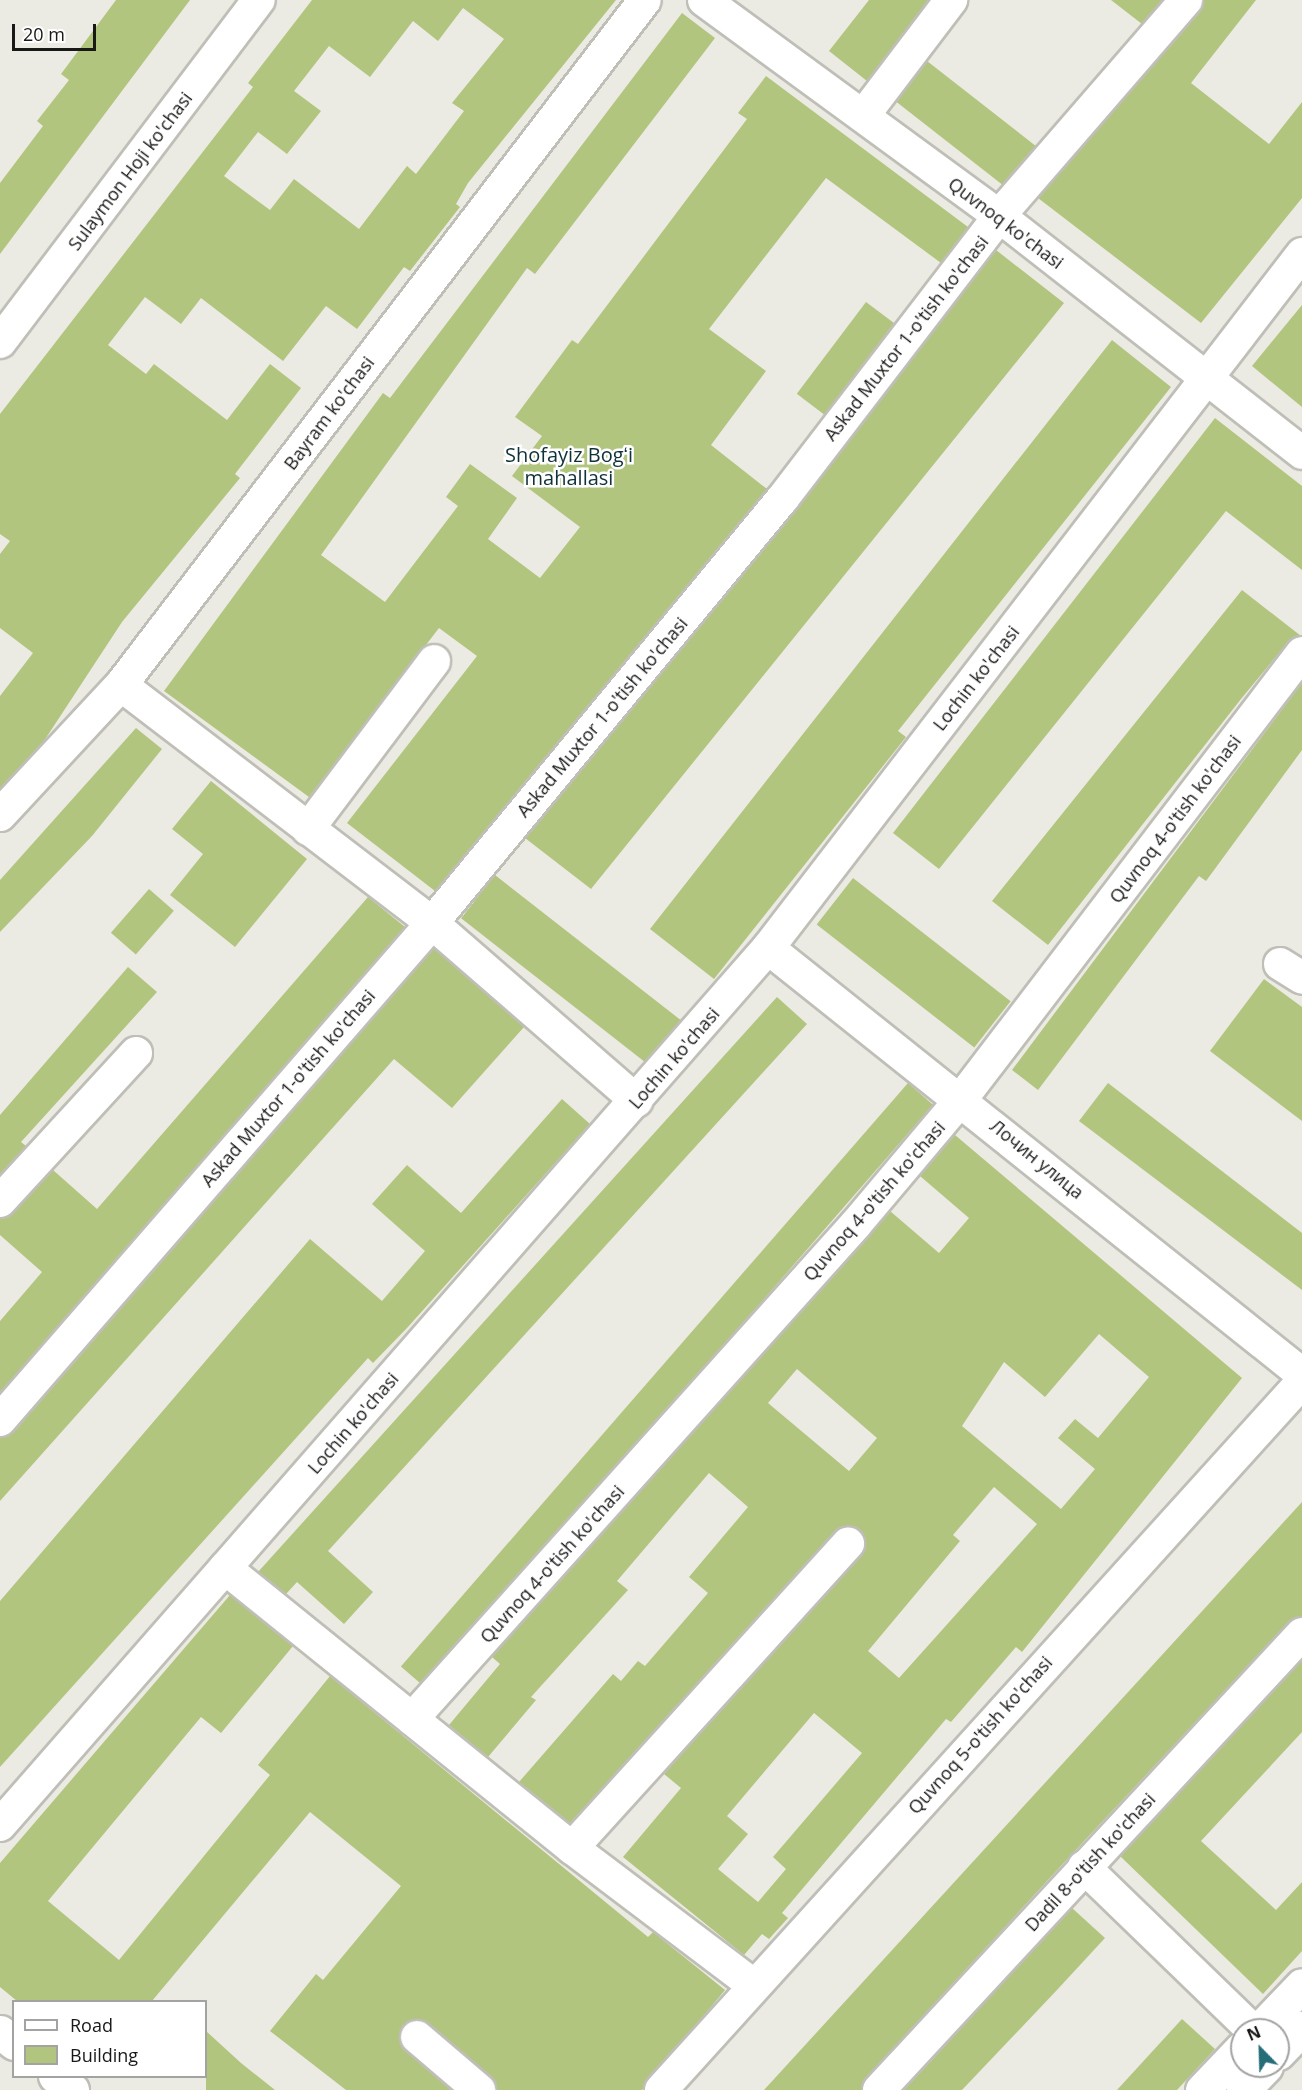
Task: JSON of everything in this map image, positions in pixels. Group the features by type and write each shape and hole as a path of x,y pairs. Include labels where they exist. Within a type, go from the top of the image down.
{"main road":[{"path":"1270,2018 1302,1985"},
{"path":"1290,2040 1302,2028"},
{"path":"0,2032 12,2041"},
{"path":"1202,2090 1230,2061"},
{"path":"57,2078 72,2090"},
{"path":"1243,2090 1254,2078"}],"street":[{"name":"Sulaymon Hoji ko'chasi","path":"0,342 259,0"},
{"name":"Bayram ko'chasi","path":"0,815 121,685 645,0"},
{"name":"Quvnoq ko'chasi","path":"704,0 999,216 1302,453"},
{"path":"863,116 951,0"},
{"name":"Askad Muxtor 1-o'tish ko'chasi","path":"0,1420 432,922 783,498 999,216 1186,0"},
{"name":"Lochin ko'chasi","path":"0,1825 637,1101 768,948 1302,254"},
{"name":"Quvnoq 4-o'tish ko'chasi","path":"412,1719 856,1224 962,1098 1302,653"},
{"path":"308,829 434,661"},
{"path":"121,685 432,922 637,1101"},
{"name":"Лочин улица","path":"768,948 962,1098 1302,1374"},
{"path":"0,1201 136,1053"},
{"name":"Quvnoq 5-o'tish ko'chasi","path":"662,2090 753,1985 1302,1382"},
{"path":"572,1848 848,1544"},
{"path":"225,1568 572,1848 753,1985"},
{"name":"Dadil 8-o'tish ko'chasi","path":"879,2090 1302,1634"},
{"path":"1084,1868 1240,2018"},
{"path":"417,2037 479,2090"}],"building":[{"path":"116,0 190,0 0,254 0,183 43,126 37,121 69,80 61,74"},
{"path":"312,0 616,0 468,183 456,204 460,207 410,271 404,267 357,329 326,306 283,361 201,298 181,324 145,297 108,345 146,374 154,364 227,420 270,364 301,388 235,474 240,478 122,622 42,744 0,789 0,696 33,653 0,628 0,554 10,541 0,534 0,414 253,87 248,83","holes":["463,8 504,39 452,103 464,111 416,174 407,166 359,229 294,179 270,210 224,176 258,132 287,154 321,111 294,91 329,46 370,77 413,21 438,41"]},
{"path":"869,0 928,0 867,81 829,51"},
{"path":"1111,0 1162,0 1142,24"},
{"path":"1204,0 1256,0 1191,83 1269,144 1302,102 1302,198 1201,323 1038,198 1200,12"},
{"path":"682,13 715,38 535,274 527,268 321,555 385,602 458,506 446,497 470,464 517,498 488,539 540,578 580,527 512,476 542,436 515,417 572,340 578,344 747,119 738,113 766,76 968,227 941,263 826,178 709,329 766,371 711,445 767,489 435,891 347,823 477,656 439,628 309,797 164,691 383,393 390,398"},
{"path":"927,61 1036,146 1004,186 896,101"},
{"path":"996,250 1064,303 591,889 525,838 797,509"},
{"path":"866,302 894,323 825,415 797,394"},
{"path":"1302,305 1302,407 1252,366"},
{"path":"1112,340 1171,387 898,731 906,737 714,979 650,929"},
{"path":"1215,418 1302,486 1302,570 1226,511 939,869 893,833"},
{"path":"1242,590 1301,636 1288,642 1241,699 1048,945 992,901"},
{"path":"1302,683 1302,750 1206,881 1199,876 1038,1090 1012,1070"},
{"path":"136,728 162,749 92,836 0,932 0,880"},
{"path":"211,781 307,859 235,947 170,895 203,854 172,829"},
{"path":"495,875 681,1020 647,1064 461,918"},
{"path":"853,878 1011,1001 974,1048 817,924"},
{"path":"149,889 174,911 136,954 111,933"},
{"path":"368,897 405,927 0,1393 0,1321 42,1272 0,1235 0,1218 13,1213 53,1170 97,1209"},
{"path":"434,948 524,1027 452,1108 394,1059 0,1501 0,1438 14,1432"},
{"path":"128,967 157,992 21,1142 26,1146 0,1174 0,1115"},
{"path":"1264,979 1302,1007 1302,1121 1210,1051"},
{"path":"777,997 807,1024 328,1551 373,1592 344,1624 297,1582 286,1594 258,1572"},
{"path":"908,1083 933,1105 426,1688 401,1666"},
{"path":"1108,1083 1302,1233 1302,1290 1079,1121"},
{"path":"562,1099 590,1124 407,1328 373,1363 368,1358 0,1767 0,1601 310,1239 382,1301 425,1251 372,1204 407,1165 461,1213"},
{"path":"955,1135 1242,1378 1022,1652 1016,1647 951,1722 946,1719 782,1913 788,1918 769,1939 762,1934 744,1955 623,1857 681,1788 664,1774 861,1556 865,1539 860,1530 843,1527 835,1532 570,1823 519,1782 613,1674 621,1681 638,1661 645,1666 708,1593 689,1577 748,1507 709,1473 617,1581 628,1590 531,1697 536,1700 488,1757 449,1725 500,1664 492,1657 890,1211 939,1253 969,1218 920,1176","holes":["1099,1334 1149,1377 1098,1438 1075,1419 1058,1438 1095,1469 1061,1509 962,1426 1004,1362 1045,1397","797,1369 877,1438 849,1471 768,1403","994,1487 1037,1524 899,1678 868,1651 960,1541 953,1535","814,1713 862,1753 773,1857 786,1869 758,1902 718,1869 748,1834 727,1816"]},
{"path":"1302,1502 1302,1617 1289,1622 1071,1855 866,2078 862,2090 764,2090"},
{"path":"230,1595 293,1646 221,1733 201,1717 48,1901 119,1960 270,1775 258,1765 330,1676 648,1937 653,1932 725,1990 642,2090 497,2090 491,2076 420,2019 403,2026 400,2044 451,2090 346,2090 270,2031 316,1974 323,1980 401,1886 310,1812 153,2000 16,2000 0,1987 0,1863"},
{"path":"1302,1660 1302,1732 1201,1841 1276,1910 1302,1882 1302,1951 1263,1994 1120,1856"},
{"path":"1072,1908 1105,1938 962,2090 904,2090"},
{"path":"1182,2019 1215,2049 1177,2090 1117,2090"},
{"path":"207,2032 275,2090 206,2090"}],"district":[{"name":"Shofayiz Bogʻi mahallasi","path":"569,466"}]}
